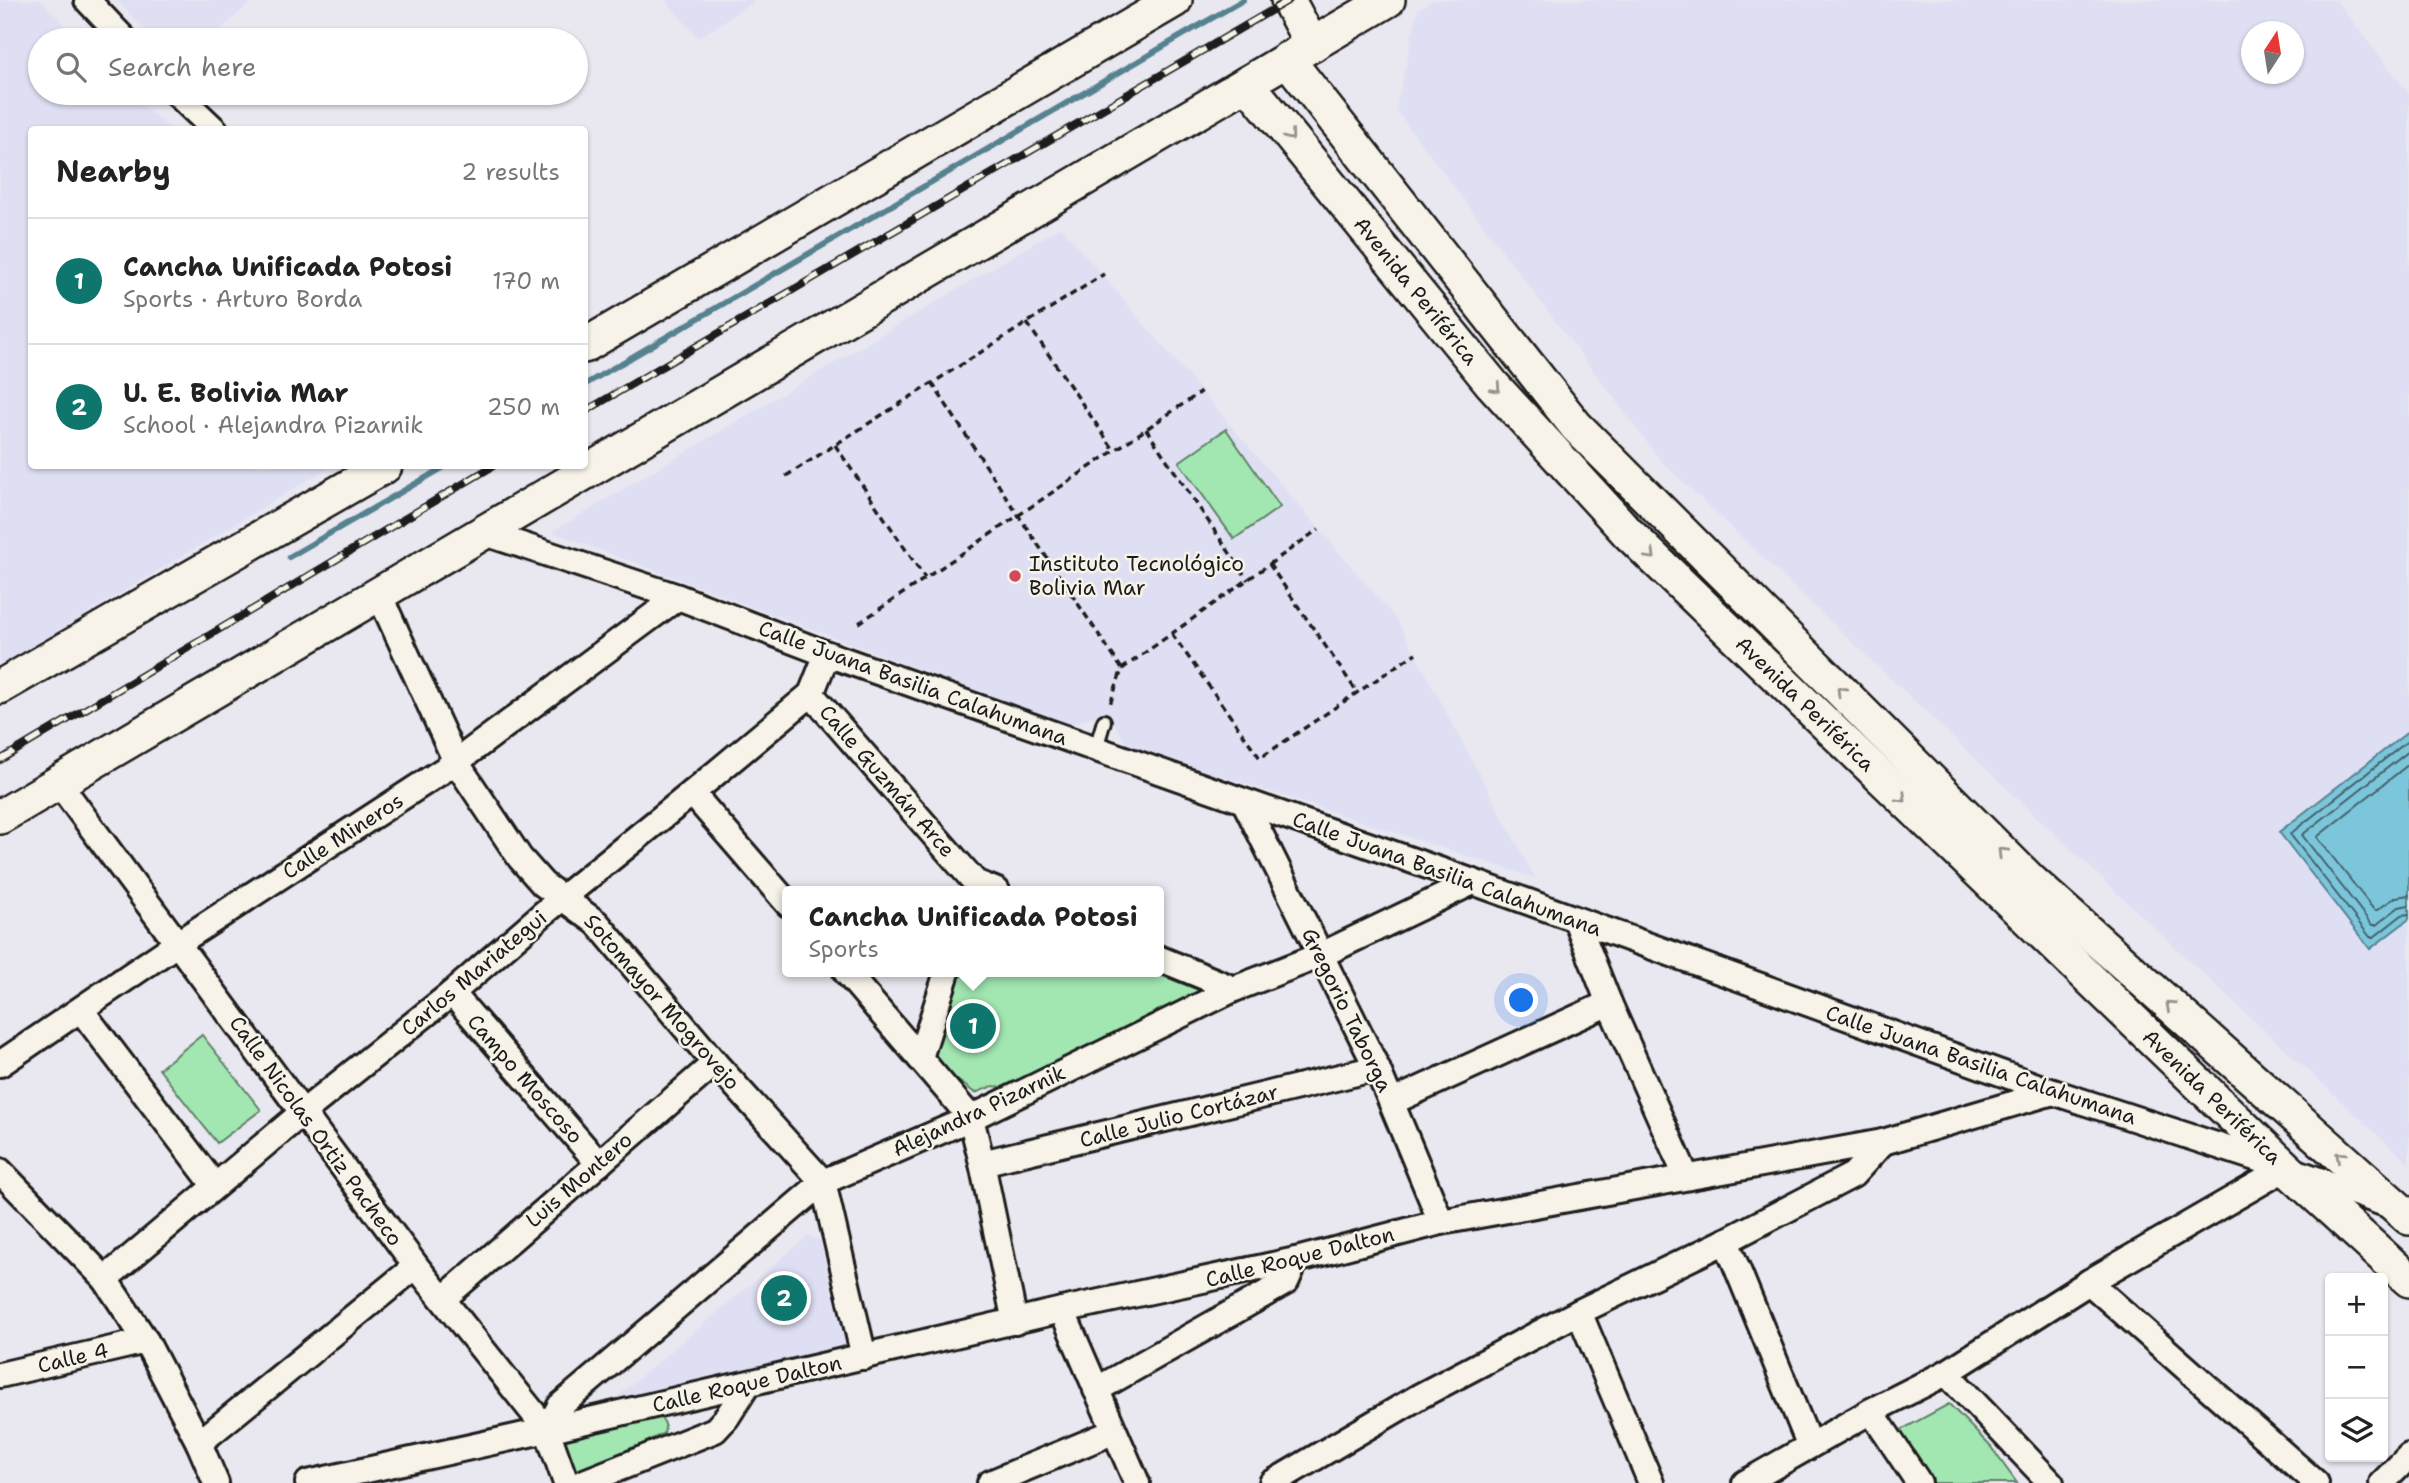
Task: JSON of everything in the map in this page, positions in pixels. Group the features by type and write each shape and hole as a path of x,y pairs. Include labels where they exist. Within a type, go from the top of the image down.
{"street":[{"path":"87,0 114,28"},
{"path":"588,344 1175,0"},
{"name":"Avenida Periférica","path":"1289,0 1299,52 1576,426 2031,881 2406,1213"},
{"path":"0,817 1388,0"},
{"name":"Avenida Periférica","path":"1247,83 1492,384 1628,533 2286,1168 2409,1280"},
{"path":"189,105 211,126"},
{"path":"0,687 380,469"},
{"name":"Calle Juana Basilia Calahumana","path":"485,533 678,597 827,654 1473,882 2053,1092 2286,1168 2406,1213"},
{"name":"Sotomayor Mogrovejo","path":"378,593 456,762 520,858 543,884 597,923 715,1063 823,1182 864,1357"},
{"name":"Calle Mineros","path":"0,1063 456,762 678,597"},
{"name":"Carlos Mariategui","path":"104,1279 811,694 827,654"},
{"name":"Calle Guzmán Arce","path":"811,694 979,886"},
{"name":"Calle Nicolas Ortiz Pacheco","path":"58,782 416,1266 547,1430 566,1483"},
{"path":"692,793 782,897"},
{"name":"Gregorio Taborga","path":"1245,803 1377,1068 1441,1222"},
{"name":"Alejandra Pizarnik","path":"547,1430 559,1406 823,1182 971,1118 1234,989 1321,955 1473,882"},
{"path":"1576,920 1609,1003 1686,1176"},
{"path":"1164,960 1234,989"},
{"path":"850,977 971,1118 1015,1322"},
{"path":"920,1058 945,977"},
{"name":"Campo Moscoso","path":"452,993 599,1164"},
{"path":"1392,1102 1609,1003"},
{"path":"80,1010 215,1186"},
{"name":"Luis Montero","path":"444,1298 715,1063"},
{"name":"Calle Julio Cortázar","path":"982,1163 1377,1068"},
{"name":"Calle Roque Dalton","path":"308,1483 1062,1310 1296,1260 1441,1222 1883,1142 2053,1092"},
{"path":"1272,1483 1420,1396 1579,1312 1726,1241 1853,1175 1883,1142"},
{"path":"1755,1480 1810,1444 1946,1373 2089,1282 2286,1168"},
{"path":"2,1176 104,1279 146,1341 199,1443 216,1483"},
{"path":"1726,1241 1810,1444"},
{"path":"1096,1390 1286,1282 1296,1260"},
{"path":"199,1443 416,1266"},
{"path":"2089,1282 2316,1483"},
{"path":"1062,1310 1137,1483"},
{"path":"1579,1312 1651,1483"},
{"name":"Calle 4","path":"0,1375 146,1341"},
{"path":"1946,1373 2052,1483"},
{"path":"582,1483 715,1430 727,1417 748,1384"},
{"path":"1871,1410 1919,1483"},
{"path":"990,1483 1113,1432"},
{"path":"2382,1483 2409,1456"}],"lane":[{"path":"1096,748 1104,721"}],"path":[{"path":"786,476 1104,274"},
{"path":"1027,323 1114,450"},
{"path":"932,383 1122,669"},
{"path":"859,623 1202,392"},
{"path":"1146,429 1248,580"},
{"path":"835,444 925,578"},
{"path":"1104,721 1122,669 1319,529"},
{"path":"1269,564 1357,692"},
{"path":"1172,634 1260,758 1416,653"}],"shaded area":[{"path":"0,0 41,0 67,28 28,28 28,105 142,105 167,126 28,126 28,469 326,469 0,666"},
{"path":"117,0 254,0 222,28 144,28"},
{"path":"665,0 757,0 698,38"},
{"path":"1433,0 2336,0 2409,94 2409,1164 2167,940 1662,462 1396,110 1418,9"},
{"name":"Instituto Tecnológico Bolivia Mar","path":"1061,227 1397,620 1535,878 1126,745 1115,724 1092,717 1069,725 552,532"},
{"path":"808,1236 820,1240 848,1356 614,1405 612,1401"}],"green space":[{"path":"1226,429 1280,507 1234,539 1179,462"},
{"path":"953,977 1164,977 1204,992 1023,1090 993,1086 975,1093 926,1057"},
{"path":"202,1035 261,1110 217,1143 159,1069"},
{"path":"1949,1404 1990,1446 2017,1483 1933,1483 1899,1431"},
{"path":"659,1417 665,1424 664,1433 580,1476 574,1473 562,1447 566,1440"}],"water":[{"path":"2409,731 2409,919 2370,949 2279,832"}],"waterway":[{"path":"588,383 1243,0"},
{"path":"289,557 441,469"}],"railway":[{"path":"588,410 1289,0"},
{"path":"0,760 488,469"}],"place":[{"name":"Instituto Tecnológico Bolivia Mar","path":"1015,576"},
{"name":"Cancha Unificada Potosi","path":"973,1026"},
{"name":"U. E. Bolivia Mar","path":"784,1298"}]}
